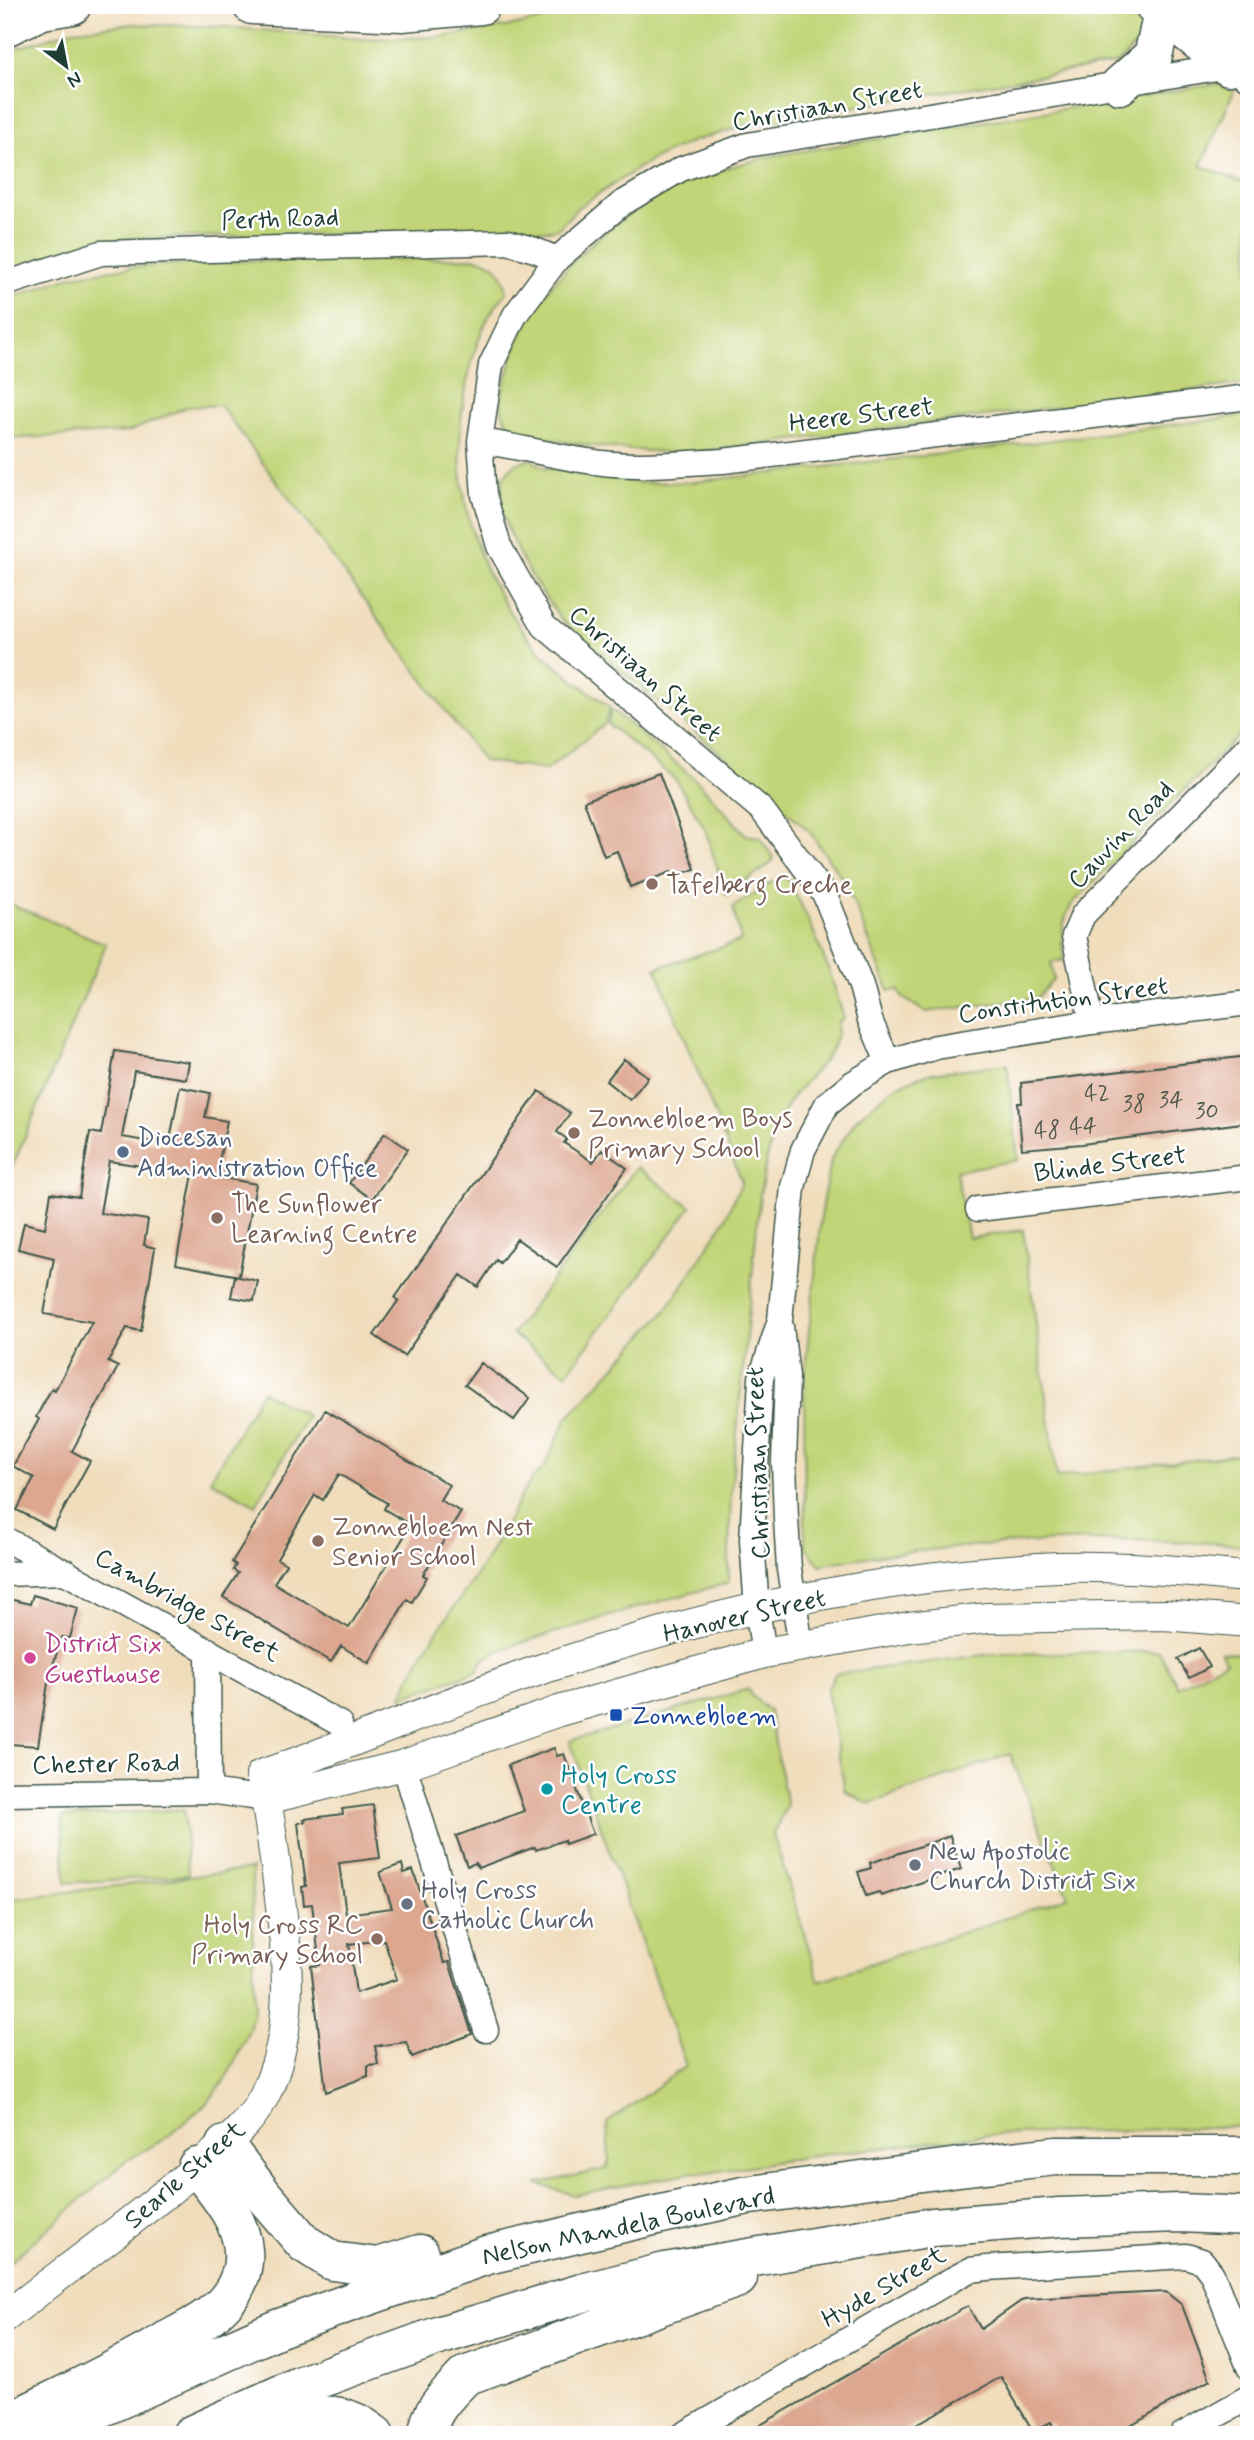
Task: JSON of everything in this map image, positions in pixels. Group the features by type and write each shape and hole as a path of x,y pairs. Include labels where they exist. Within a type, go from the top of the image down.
{"main road":[{"path":"5,27 42,10 72,5"},
{"path":"252,5 402,12 481,5"},
{"path":"1205,5 1249,34"},
{"path":"1158,9 1239,73"},
{"path":"1120,85 1153,56 1158,9"},
{"path":"211,2156 262,2195 303,2243 332,2261 378,2267 495,2231 648,2197 743,2196"},
{"path":"5,2424 152,2349 209,2317 225,2301 238,2283 243,2264 243,2248 239,2228 230,2213 211,2156"},
{"name":"Nelson Mandela Boulevard","path":"40,2435 277,2329 487,2255 743,2196 959,2167 1056,2156 1249,2156"},
{"name":"Nelson Mandela Boulevard","path":"191,2435 299,2386 441,2335 582,2293 679,2270 933,2227 1060,2217 1180,2213 1249,2216"},
{"path":"428,2435 428,2428 441,2400 465,2376 734,2279 933,2227"},
{"path":"258,2435 307,2416 339,2416 365,2427 375,2435"}],"street":[{"name":"Christiaan Street","path":"764,1653 757,1609 752,1540 759,1403 761,1378 780,1320 793,1187 803,1150 827,1104 853,1083 888,1062 825,895 762,810 544,626 499,547 484,495 480,441 491,365 515,315 557,259 621,204 681,169 747,145 1120,85 1239,73"},
{"name":"Perth Road","path":"5,284 101,253 508,242 557,259"},
{"name":"Heere Street","path":"480,441 572,459 613,464 659,465 723,461 1249,397"},
{"name":"Cauvin Road","path":"1092,1022 1074,936 1083,915 1249,746"},
{"name":"Constitution Street","path":"888,1062 936,1047 1092,1022 1249,1003"},
{"name":"Blinde Street","path":"978,1209 1249,1177"},
{"name":"Christiaan Street","path":"780,1320 787,1376 784,1462 786,1519 801,1647"},
{"name":"Cambridge Street","path":"5,1539 340,1724"},
{"name":"Hanover Street","path":"264,1787 547,1668 667,1632 794,1600 960,1574 1061,1567 1168,1570 1249,1577"},
{"path":"5,1574 68,1572"},
{"name":"Hanover Street","path":"264,1787 404,1765 559,1711 764,1653 909,1628 988,1618 1164,1615 1249,1622"},
{"path":"208,1650 209,1791"},
{"path":"404,1765 486,2030"},
{"name":"Chester Road","path":"5,1794 209,1791 264,1787"},
{"name":"Searle Street","path":"5,2317 178,2186 248,2121 263,2099 280,2055 287,2009 285,1946 264,1787"},
{"name":"Hyde Street","path":"682,2435 970,2270 1186,2256 1202,2262 1212,2274 1249,2367"},
{"path":"1182,2435 1249,2397"}],"green space":[{"path":"592,5 1127,5 1136,13 1143,28 1138,42 1118,63 751,124 693,141 651,160 577,208 560,227 553,230 137,238 76,246 5,271 5,52 73,30 131,24 225,27 364,39 439,37 517,25 576,12"},
{"path":"1217,84 1234,91 1201,166 1249,185 1249,383 690,453 566,442 520,431 504,418 502,397 519,340 552,285 573,261 622,219 676,187 736,165 772,156"},
{"path":"474,258 487,261 497,268 507,292 490,314 479,339 462,415 460,452 463,489 471,525 482,560 519,625 550,661 610,707 605,724 546,770 483,761 220,405 187,407 128,432 5,439 5,300 72,276 133,267 245,261"},
{"path":"1249,415 1249,725 1072,904 1062,931 1064,960 1051,963 1054,979 1037,998 925,1012 902,997 898,990 889,991 841,877 809,831 718,751 566,625 524,564 502,511 501,487 509,469 530,459 545,468 642,483 693,482"},
{"path":"611,709 697,781 746,835 759,837 774,858 770,864 726,895 705,829 676,780 608,724"},
{"path":"779,878 787,878 805,912 827,965 844,1019 838,1022 833,1047 786,1107 772,1139 764,1172 731,1492 728,1583 508,1647 485,1658 478,1671 402,1697 426,1649 484,1562 531,1480 544,1468 567,1418 662,1315 724,1221 742,1182 656,968 741,941 733,907"},
{"path":"5,902 106,944 5,1184"},
{"path":"1007,1064 1018,1160 956,1171 969,1238 1023,1230 1057,1477 1249,1453 1249,1546 1136,1540 1023,1543 900,1553 820,1565 805,1546 804,1379 823,1198 832,1157 857,1118 892,1089 932,1073"},
{"path":"637,1167 691,1207 566,1374 512,1334"},
{"path":"262,1391 307,1416 256,1505 210,1480"},
{"path":"1159,1651 1178,1687 1226,1661 1221,1652 1249,1655 1249,2126 988,2135 805,2157 707,2173 694,2172 575,2195 536,2184 606,2169 609,2161 607,2123 686,2066 570,1741 749,1689 751,1695 769,1711 787,1806 773,1834 819,1981 1068,1897 1010,1754 869,1804 845,1791 827,1690 835,1674 993,1654"},
{"path":"184,1809 188,1875 66,1883 62,1817"},
{"path":"252,1869 254,2009 250,2027 225,2080 208,2102 166,2138 126,2161 5,2266 5,1900"}],"building":[{"path":"659,773 695,869 673,877 671,872 630,887 617,851 604,856 584,801"},
{"path":"115,1051 189,1062 186,1079 134,1071 122,1137 169,1145 180,1087 210,1093 205,1117 227,1121 218,1167 226,1169 224,1178 256,1184 239,1276 176,1264 193,1174 109,1161 100,1213 148,1220 144,1245 155,1248 141,1331 127,1328 108,1362 118,1367 72,1451 90,1461 53,1529 17,1510 34,1478 13,1466 39,1419 36,1417 52,1388 55,1390 92,1322 44,1314 54,1258 18,1249 24,1223 45,1228 51,1193 79,1197 90,1132 101,1134"},
{"path":"1249,1056 1249,1122 1082,1144 1022,1149 1018,1103 1022,1103 1021,1083"},
{"path":"624,1059 648,1077 630,1100 606,1081"},
{"path":"539,1091 570,1113 557,1132 567,1139 564,1143 593,1162 602,1150 627,1168 557,1267 517,1239 500,1263 496,1260 478,1287 461,1275 404,1356 374,1335 398,1301 395,1298"},
{"path":"385,1133 408,1149 372,1199 349,1183"},
{"path":"235,1276 258,1281 254,1301 231,1297"},
{"path":"481,1363 530,1398 514,1420 465,1385"},
{"path":"325,1410 449,1485 440,1500 461,1512 423,1575 427,1577 412,1602 407,1599 369,1663 341,1646 331,1662 223,1597 238,1573 233,1570 236,1565 232,1562","holes":["339,1474 387,1503 384,1509 411,1525 349,1628 274,1583 286,1564 277,1559 315,1495 323,1500"]},
{"name":"District Six Guesthouse","path":"33,1595 78,1608 70,1638 62,1637 49,1677 38,1746 9,1744 9,1736 5,1736 5,1614 9,1599 30,1604"},
{"path":"1199,1648 1210,1667 1189,1678 1178,1659"},
{"name":"Holy Cross Centre","path":"554,1748 557,1756 564,1754 593,1834 565,1844 564,1840 536,1850 535,1847 478,1868 476,1863 467,1866 456,1836 524,1811 508,1765"},
{"path":"373,1805 380,1858 339,1863 346,1914 392,1908 380,1872 402,1864 404,1873 413,1870 444,1963 449,1962 472,2034 412,2057 406,2042 375,2046 378,2064 368,2065 368,2076 326,2092 311,1966 320,1965 312,1904 304,1905 302,1887 306,1886 298,1823 305,1822 304,1819 343,1814 342,1809","holes":["384,1940 397,1979 356,1993 349,1944"]},
{"name":"New Apostolic Church District Six","path":"950,1836 961,1869 881,1896 879,1892 866,1896 858,1872 871,1868 870,1863"},
{"path":"1166,2292 1182,2305 1210,2380 1115,2435 1058,2435 1051,2422 1033,2431 1001,2377 897,2435 743,2435 968,2306 981,2329 1024,2299"}],"place":[{"name":"Tafelberg Creche","path":"652,884"},
{"name":"Zonnebloem Boys Primary School","path":"574,1133"},
{"name":"Diocesan Administration Office","path":"123,1152"},
{"name":"The Sunflower Learning Centre","path":"217,1218"},
{"name":"Zonnebloem Nest Senior School","path":"318,1541"},
{"name":"District Six Guesthouse","path":"30,1658"},
{"name":"Zonnebloem","path":"616,1715"},
{"name":"Holy Cross Centre","path":"547,1789"},
{"name":"New Apostolic Church District Six","path":"915,1865"},
{"name":"Holy Cross Catholic Church","path":"407,1904"},
{"name":"Holy Cross RC Primary School","path":"377,1939"}]}
